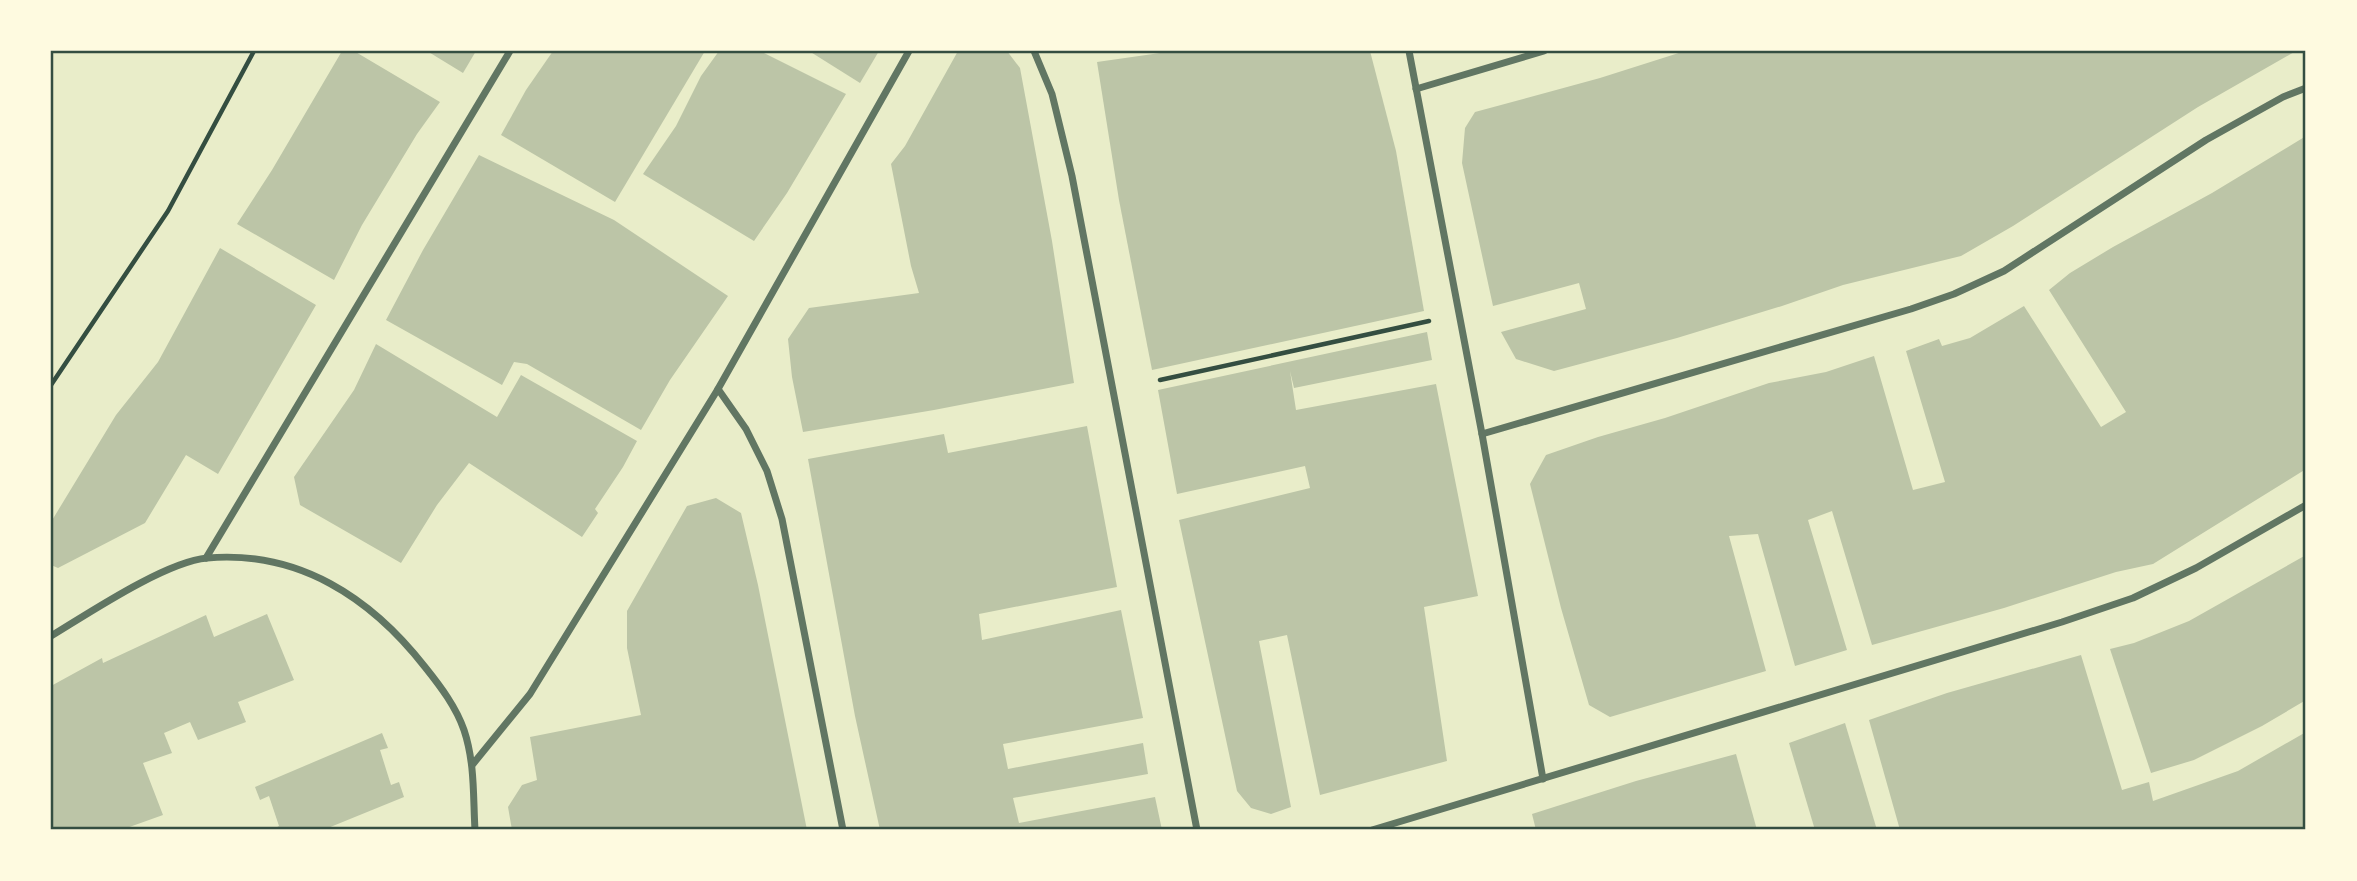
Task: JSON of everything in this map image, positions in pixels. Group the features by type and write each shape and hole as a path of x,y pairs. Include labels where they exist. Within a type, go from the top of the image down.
{"street":[{"path":"206,558 510,51"},
{"path":"473,764 530,694 718,389 909,51"},
{"path":"1034,51 1052,94 1072,176 1197,830"},
{"path":"1409,51 1482,434 1543,779"},
{"path":"1416,89 1544,51"},
{"path":"1482,434 1911,309 1954,293 2004,271 2206,140 2283,97 2306,88"},
{"path":"718,389 746,429 767,471 782,519 843,830"},
{"path":"1372,830 2062,622 2133,597 2196,568 2306,505"},
{"path":"51,636 164,572 206,558 274,562 314,574 357,598 405,642 447,695 463,729 473,764 475,830"}],"path":[{"path":"51,385 168,211 254,51"},
{"path":"1160,380 1429,321"}],"building":[{"path":"342,51 354,51 440,102 417,134 362,225 334,280 237,224"},
{"path":"427,51 476,51 463,73"},
{"path":"553,51 705,51 615,202 501,135 526,90"},
{"path":"719,51 760,51 846,94 787,193 754,241 643,174 676,126 701,76"},
{"path":"809,51 879,51 860,83"},
{"path":"958,51 1007,51 1020,68 1052,241 1074,383 803,432 792,377 788,339 809,308 919,293 891,164 905,146"},
{"path":"1174,51 1370,51 1396,151 1424,311 1152,370 1119,200 1097,62"},
{"path":"1685,51 2296,51 2198,107 2013,226 1961,256 1843,285 1677,338 1554,371 1516,359 1501,332 1586,309 1579,283 1493,306 1462,163 1465,128 1475,112 1600,78"},
{"path":"2306,136 2306,469 2153,564 2116,572 2004,608 1872,645 1832,511 1808,520 1847,650 1795,666 1758,534 1729,536 1766,671 1610,717 1589,705 1530,484 1546,455 1769,383 1826,372 1874,356 1913,490 1945,482 1906,351 1939,339 1942,346 1970,338 2024,306 2101,427 2126,412 2049,290 2070,273 2113,247 2212,193"},
{"path":"479,155 614,220 728,296 670,380 641,430 527,364 514,362 502,385 386,320 423,250"},
{"path":"220,248 316,305 218,474 186,455 145,523 58,568 51,565 51,522 116,415 158,362"},
{"path":"1427,332 1432,360 1294,388 1290,371 1296,410 1436,384 1478,596 1424,607 1447,761 1320,795 1287,635 1259,641 1291,807 1271,814 1251,808 1237,791 1179,520 1310,488 1305,466 1177,494 1158,390"},
{"path":"376,344 497,417 521,375 637,441 595,509 598,513 582,537 469,463 437,505 401,563 300,505 294,477 354,390"},
{"path":"1087,426 1117,587 979,614 982,640 1121,610 1143,718 1003,744 1008,769 1143,743 1148,774 1013,798 1019,823 1155,797 1162,830 880,830 855,716 808,459 944,434 948,453"},
{"path":"716,498 741,513 807,830 512,830 508,807 522,785 537,780 530,737 641,715 627,648 627,611 687,506"},
{"path":"2306,555 2306,700 2262,726 2194,760 2151,773 2110,649 2134,643 2189,621"},
{"path":"267,614 294,680 238,702 246,722 198,740 190,722 164,733 172,753 143,763 163,815 121,830 51,830 51,686 102,658 103,663 206,615 214,637"},
{"path":"2081,655 2122,790 2149,782 2153,801 2238,771 2306,732 2306,830 1900,830 1869,720 1947,693"},
{"path":"1845,723 1877,830 1815,830 1789,743"},
{"path":"382,733 388,748 380,750 391,785 399,782 404,797 323,830 272,830 279,826 269,796 260,800 255,787"},
{"path":"1736,754 1757,830 1536,830 1532,814 1636,781"}]}
